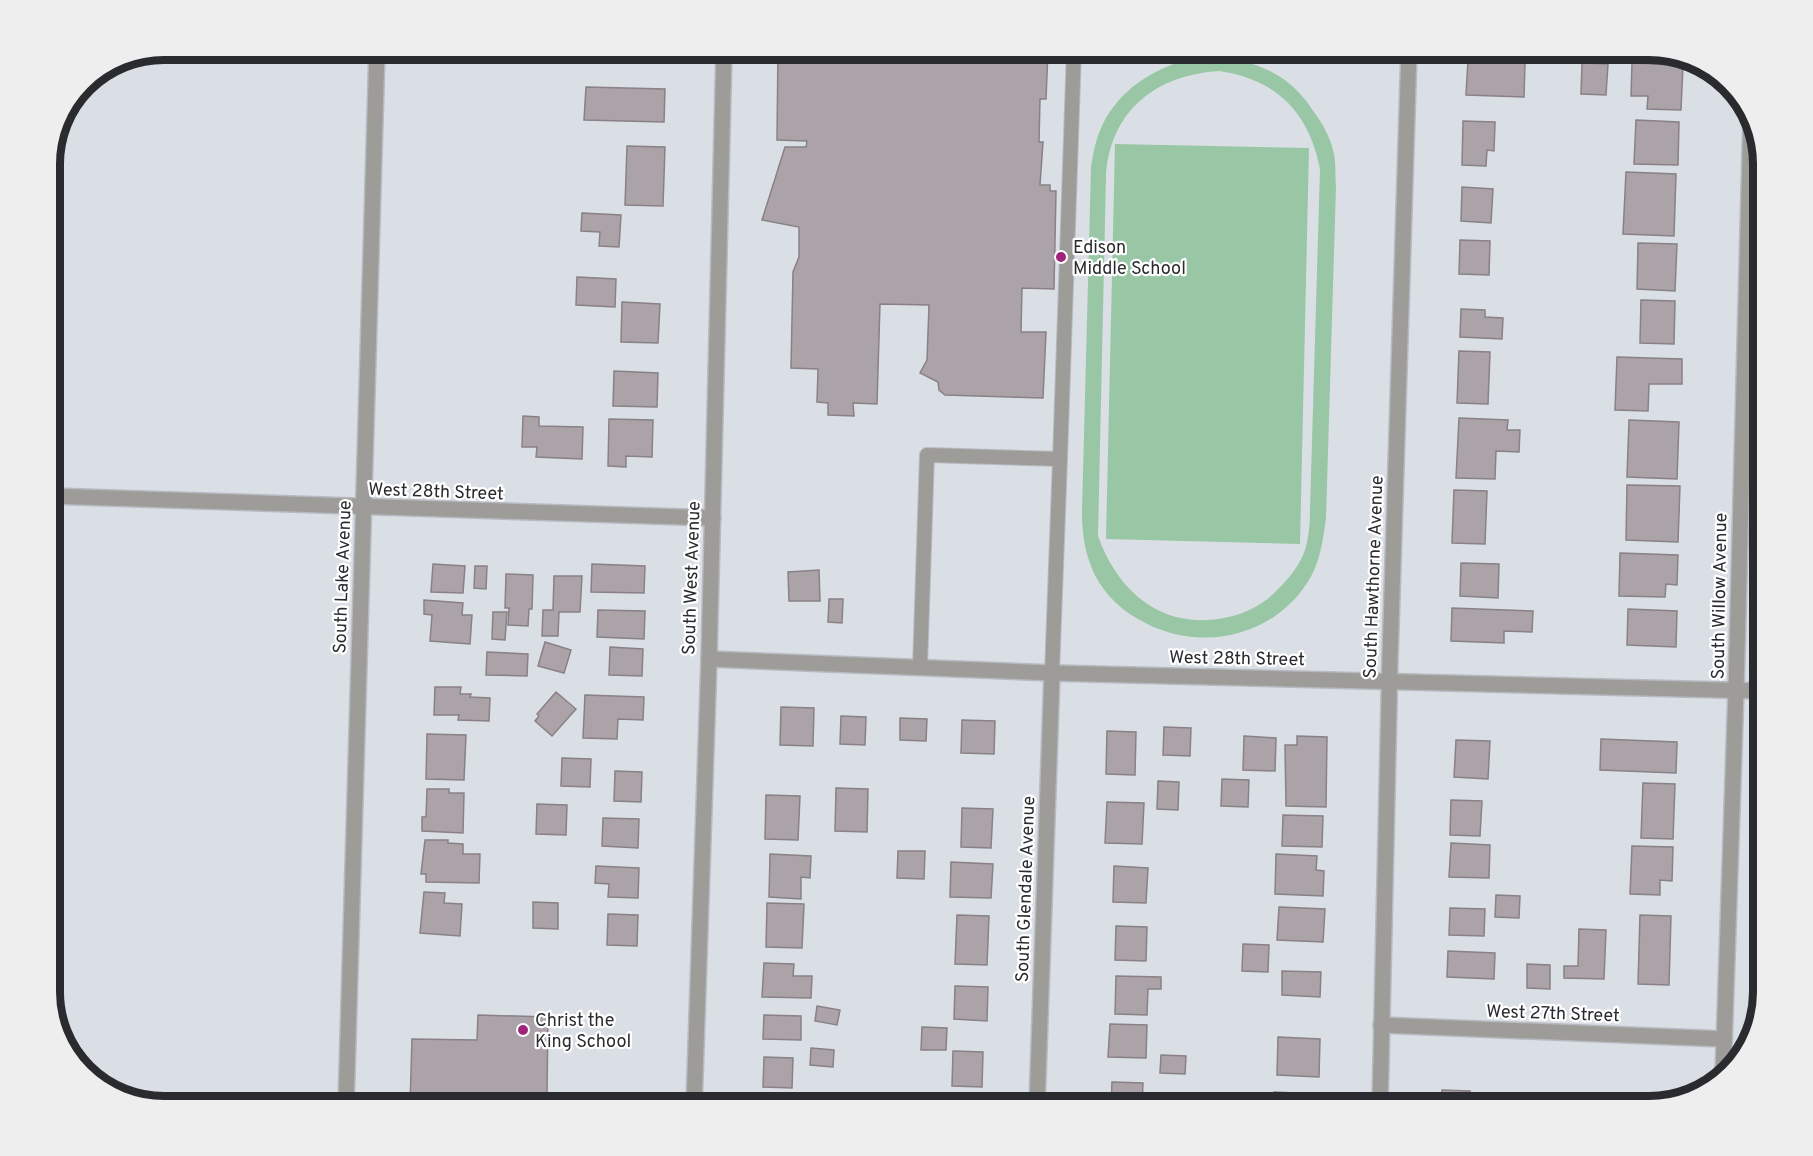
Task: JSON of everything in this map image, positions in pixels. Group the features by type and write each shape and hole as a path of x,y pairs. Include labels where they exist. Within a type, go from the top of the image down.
{"street":[{"name":"South Lake Avenue","path":"346,1096 377,60"},
{"name":"South West Avenue","path":"694,1096 709,659 724,60"},
{"name":"South Hawthorne Avenue","path":"1380,1096 1409,60"},
{"name":"South Willow Avenue","path":"1723,1065 1750,143"},
{"name":"West 28th Street","path":"60,496 713,518"},
{"name":"West 28th Street","path":"709,659 1052,673 1753,691"},
{"name":"South Glendale Avenue","path":"1037,1096 1052,673"},
{"name":"West 27th Street","path":"1381,1025 1724,1039"}],"lane":[{"path":"1052,673 1074,60"},
{"path":"920,667 927,455 1060,459"}],"green space":[{"path":"1187,60 1236,60 1266,69 1279,76 1292,86 1314,112 1329,137 1335,158 1326,518 1318,560 1307,583 1291,602 1273,617 1252,628 1230,635 1207,638 1183,636 1160,630 1138,619 1116,603 1094,574 1085,546 1082,519 1091,167 1094,151 1102,126 1119,100 1143,79","holes":["1219,71 1257,82 1273,90 1298,115 1308,131 1320,169 1309,525 1306,545 1300,561 1289,577 1259,605 1224,618 1202,620 1181,618 1162,612 1130,590 1117,574 1098,536 1106,175 1110,152 1117,132 1127,115 1141,100 1157,89 1175,80"]},
{"path":"1115,144 1309,148 1300,544 1106,539"}],"building":[{"path":"778,60 1048,60 1046,99 1040,99 1039,142 1043,142 1040,185 1050,185 1050,191 1056,191 1054,289 1022,288 1021,332 1046,332 1043,398 945,395 939,390 938,382 920,373 927,360 929,305 880,304 877,404 853,403 854,416 828,415 828,403 817,402 818,369 791,368 793,272 799,257 799,227 762,220 785,147 806,147 807,141 777,140"},
{"path":"1468,60 1525,62 1524,97 1466,95"},
{"path":"1582,63 1608,64 1606,95 1581,94"},
{"path":"1632,63 1683,65 1681,110 1647,109 1648,96 1631,96"},
{"path":"586,87 665,89 664,122 584,120"},
{"path":"1636,120 1679,122 1678,165 1634,164"},
{"path":"1463,121 1495,122 1494,151 1487,150 1486,166 1462,165"},
{"path":"627,146 665,147 663,206 625,205"},
{"path":"1626,172 1676,174 1674,236 1623,234"},
{"path":"1462,187 1493,189 1491,223 1461,221"},
{"path":"582,213 621,215 619,247 599,246 600,232 581,231"},
{"path":"1460,240 1490,241 1489,275 1459,274"},
{"path":"1638,243 1677,244 1675,291 1637,289"},
{"path":"577,277 616,279 615,307 576,305"},
{"path":"1641,300 1675,301 1674,344 1640,343"},
{"path":"622,302 660,304 658,343 621,342"},
{"path":"1461,309 1485,310 1485,317 1503,318 1502,339 1460,337"},
{"path":"1459,351 1490,352 1488,404 1457,403"},
{"path":"1617,357 1682,359 1682,384 1649,384 1648,411 1615,410"},
{"path":"614,371 658,373 657,407 613,406"},
{"path":"523,416 539,417 539,426 583,427 582,459 536,457 537,447 522,447"},
{"path":"1459,418 1508,420 1507,430 1520,430 1519,452 1496,451 1495,479 1456,478"},
{"path":"609,419 653,420 652,457 626,456 626,467 608,466"},
{"path":"1629,420 1679,422 1677,479 1627,477"},
{"path":"1627,485 1680,486 1678,542 1626,540"},
{"path":"1454,490 1487,491 1485,544 1452,543"},
{"path":"1620,553 1678,555 1677,585 1666,584 1665,597 1619,596"},
{"path":"1461,563 1499,564 1498,598 1460,596"},
{"path":"433,564 465,566 463,593 431,592"},
{"path":"592,564 645,566 644,593 591,592"},
{"path":"475,566 487,566 486,589 474,588"},
{"path":"819,570 820,601 789,601 788,572"},
{"path":"506,574 533,575 532,609 529,609 528,626 508,625 509,608 505,608"},
{"path":"554,576 582,576 580,612 559,612 558,636 542,636 543,610 553,610"},
{"path":"829,599 843,599 842,623 828,622"},
{"path":"424,600 463,603 462,615 472,615 470,644 430,641 432,615 424,614"},
{"path":"1452,608 1533,611 1532,632 1504,631 1504,643 1451,641"},
{"path":"1628,609 1677,611 1676,647 1627,645"},
{"path":"598,610 645,611 644,639 597,637"},
{"path":"493,612 507,612 505,640 492,639"},
{"path":"545,642 571,650 564,673 538,666"},
{"path":"610,647 643,649 642,676 609,675"},
{"path":"487,652 528,654 527,676 486,675"},
{"path":"435,687 461,687 460,694 490,698 489,721 458,720 459,715 434,715"},
{"path":"556,692 576,709 552,736 535,721 539,716 537,714"},
{"path":"585,695 644,697 643,720 618,719 617,739 583,738"},
{"path":"781,707 814,708 813,746 780,745"},
{"path":"841,716 866,717 865,745 840,744"},
{"path":"900,718 927,719 926,741 900,740"},
{"path":"962,720 995,721 994,754 961,753"},
{"path":"1164,727 1191,728 1190,756 1163,755"},
{"path":"1107,731 1136,732 1135,775 1106,774"},
{"path":"427,734 466,735 464,780 426,779"},
{"path":"1244,736 1276,738 1275,771 1243,770"},
{"path":"1297,736 1327,737 1326,807 1286,806 1285,745 1297,745"},
{"path":"1601,739 1677,742 1676,773 1600,770"},
{"path":"1456,740 1490,741 1488,779 1454,777"},
{"path":"562,758 591,759 590,787 561,786"},
{"path":"615,771 642,772 641,802 614,801"},
{"path":"1222,779 1249,780 1248,807 1221,806"},
{"path":"1158,781 1179,782 1178,810 1157,809"},
{"path":"1643,783 1675,784 1673,839 1641,838"},
{"path":"836,788 868,789 867,832 835,831"},
{"path":"427,789 449,789 449,793 464,793 463,833 422,831 422,817 426,817"},
{"path":"766,795 800,796 798,840 765,839"},
{"path":"1451,800 1482,801 1480,836 1450,835"},
{"path":"1107,802 1144,803 1142,844 1105,843"},
{"path":"537,804 567,805 566,835 536,834"},
{"path":"962,808 993,809 991,848 961,847"},
{"path":"1283,815 1323,816 1322,847 1282,846"},
{"path":"603,818 639,819 638,848 602,846"},
{"path":"425,840 448,840 448,843 463,844 463,854 480,854 479,883 426,882 426,874 421,874"},
{"path":"1451,843 1490,845 1489,878 1449,877"},
{"path":"1632,846 1673,847 1672,881 1660,880 1660,895 1630,894"},
{"path":"898,851 925,851 924,879 897,878"},
{"path":"770,854 811,856 810,878 801,877 801,899 769,897"},
{"path":"1276,854 1317,856 1316,870 1324,871 1323,896 1275,894"},
{"path":"951,862 993,864 991,898 950,897"},
{"path":"596,866 639,868 638,898 608,897 609,884 595,883"},
{"path":"1114,866 1148,868 1146,903 1113,902"},
{"path":"424,892 445,893 444,903 462,904 460,936 420,933"},
{"path":"1496,895 1520,896 1519,918 1495,917"},
{"path":"533,902 558,903 558,929 533,928"},
{"path":"767,903 804,904 802,948 766,947"},
{"path":"1279,907 1325,909 1323,942 1277,940"},
{"path":"1450,908 1485,909 1484,936 1449,935"},
{"path":"608,914 638,915 637,946 607,945"},
{"path":"957,915 989,916 987,965 955,964"},
{"path":"1640,915 1671,916 1669,985 1638,984"},
{"path":"1116,926 1147,927 1146,961 1115,960"},
{"path":"1579,929 1606,930 1604,979 1564,978 1564,966 1578,966"},
{"path":"1243,944 1269,945 1268,972 1242,971"},
{"path":"1448,951 1495,953 1494,979 1447,977"},
{"path":"764,963 794,964 793,976 812,976 811,998 762,997"},
{"path":"1527,964 1550,965 1550,989 1527,988"},
{"path":"1282,971 1321,972 1320,997 1282,995"},
{"path":"1116,976 1161,977 1161,989 1148,989 1147,1015 1115,1014"},
{"path":"955,986 988,987 987,1021 954,1019"},
{"path":"817,1006 840,1010 837,1025 815,1021"},
{"path":"478,1015 548,1017 547,1094 410,1096 412,1039 477,1040"},
{"path":"764,1015 801,1016 801,1040 763,1039"},
{"path":"1110,1024 1147,1025 1146,1058 1108,1057"},
{"path":"922,1027 947,1028 946,1050 921,1050"},
{"path":"1278,1037 1320,1039 1319,1077 1277,1075"},
{"path":"811,1048 834,1050 833,1067 810,1065"},
{"path":"953,1051 983,1052 982,1087 952,1086"},
{"path":"1161,1055 1186,1056 1185,1074 1160,1073"},
{"path":"764,1057 793,1058 792,1088 763,1087"},
{"path":"1112,1082 1143,1083 1142,1096 1111,1096"},
{"path":"1442,1090 1470,1091 1470,1096 1442,1096"},
{"path":"1274,1092 1319,1094 1319,1096 1274,1096"},
{"path":"1513,1093 1539,1094 1539,1096 1513,1096"}],"place":[{"name":"Edison Middle School","path":"1061,257"},
{"name":"Christ the King School","path":"523,1030"}]}
